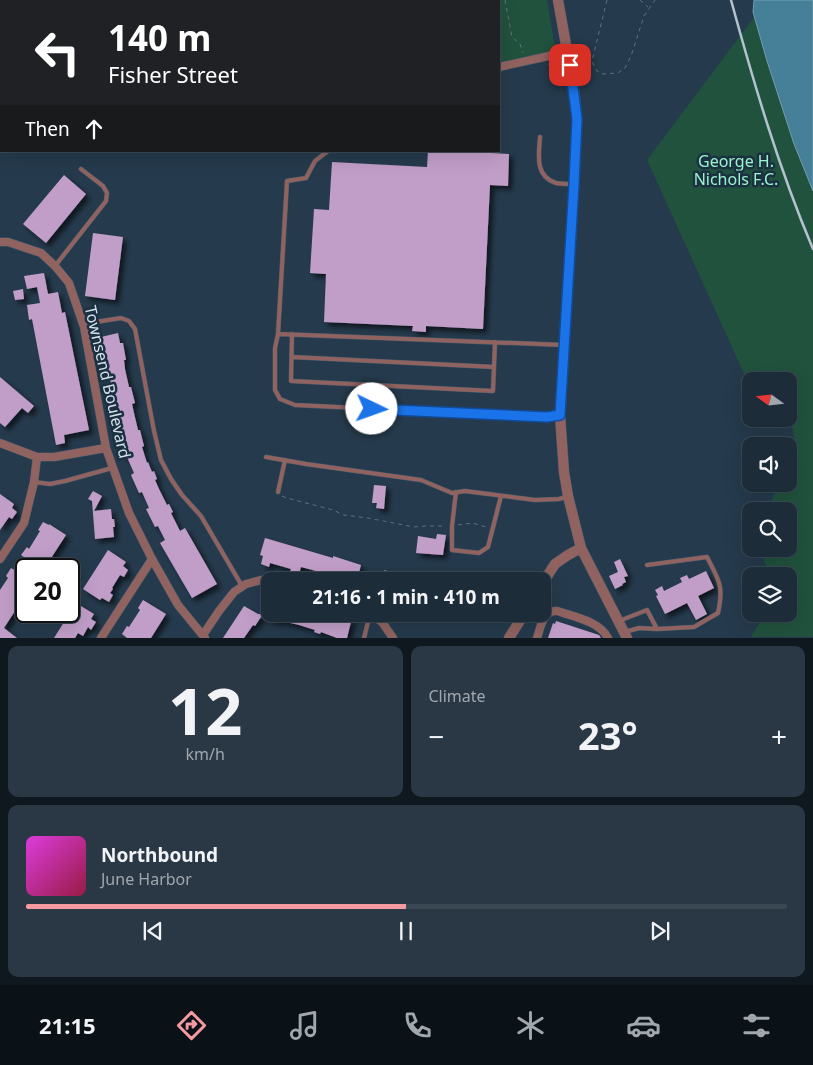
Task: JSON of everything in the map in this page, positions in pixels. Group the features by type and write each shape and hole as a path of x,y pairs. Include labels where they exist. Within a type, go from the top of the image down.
{"street":[{"path":"558,0 570,65 577,119 560,415 564,472 581,548 626,635"},
{"path":"500,67 567,52"},
{"name":"Townsend Boulevard","path":"0,242 8,242 41,253 69,283 83,324 106,448 129,513 178,605 204,636"},
{"path":"0,443 37,457 54,457 106,448"},
{"path":"0,559 24,523 34,482 37,457"},
{"path":"550,572 556,564 581,548"},
{"path":"101,638 152,559"},
{"path":"204,636 219,611 234,592 246,584 261,580"},
{"path":"537,638 542,621 551,611 557,611 598,625 608,638"},
{"path":"382,622 393,638"},
{"path":"509,638 519,622"}],"lane":[{"path":"540,137 538,159 543,174 556,183 574,184"},
{"path":"327,152 315,161 306,178 287,181 278,334 274,348 275,390 280,399 295,405 547,417 560,415"},
{"path":"55,266 106,201 107,193 103,186 81,169"},
{"path":"83,324 121,318 129,321 135,329 161,460 182,495 201,516 242,586"},
{"path":"278,334 565,345"},
{"path":"292,334 291,380 493,391 494,342"},
{"path":"292,357 494,367"},
{"path":"266,457 421,480 452,493 465,491 535,500 559,499 568,496"},
{"path":"278,492 285,460"},
{"path":"34,482 50,484 113,467"},
{"path":"456,492 452,526 452,550 479,553 488,547 501,496"},
{"path":"626,635 639,628 694,627 718,613 721,598 720,583 707,557 647,565"},
{"path":"619,621 647,610 657,629"},
{"path":"364,638 368,622"}],"path":[{"path":"505,0 512,37 522,48 524,61"},
{"path":"607,0 592,61 596,70 602,74 618,73 621,71 631,56 644,16 655,0"},
{"path":"640,0 649,7"},
{"path":"548,64 558,67 592,61"},
{"path":"278,492 287,498 334,510 344,515 414,527 452,526 472,523 487,527"}],"green space":[{"path":"500,0 547,0 556,54 500,67"},
{"name":"George H. Nichols F.C.","path":"767,0 813,0 813,637 751,637 760,622 797,622 797,567 767,567 763,557 797,557 797,502 771,502 775,492 797,492 797,437 794,437 792,428 798,428 798,372 743,372 647,160"}],"water":[{"path":"754,0 813,0 813,191 794,144 767,61 753,12"}],"building":[{"path":"428,152 509,154 508,186 490,185 483,329 426,326 426,332 412,331 413,326 324,322 326,274 310,273 314,209 329,210 332,162 427,167"},
{"path":"64,175 86,194 46,243 23,224"},
{"path":"93,233 123,237 115,300 85,296"},
{"path":"44,273 48,294 58,292 62,313 65,312 89,430 64,435 65,443 56,445 32,319 29,320 27,305 40,303 37,287 27,289 24,276"},
{"path":"23,289 24,299 15,300 13,291"},
{"path":"118,333 120,343 123,343 126,360 124,360 125,369 135,403 132,404 147,463 152,472 154,471 157,479 155,480 167,505 169,504 173,512 171,513 180,531 185,528 217,584 192,598 160,543 165,540 158,526 155,527 146,509 149,508 142,492 139,493 131,475 134,473 122,450 124,450 121,436 119,436 117,429 120,428 112,407 114,406 108,385 111,384 108,369 105,369 104,363 106,362 103,348 101,348 99,341 102,340 101,337"},
{"path":"0,377 34,406 28,413 22,408 5,427 0,423"},
{"path":"374,485 386,486 384,509 376,508 377,503 372,503"},
{"path":"93,491 102,496 94,511 111,509 115,527 113,527 114,537 95,539 92,501 88,499"},
{"path":"0,494 14,504 12,508 17,512 12,519 9,517 0,530"},
{"path":"43,522 66,535 51,558 26,558 21,555 27,547 29,549 40,531 38,530"},
{"path":"437,534 446,535 443,555 416,553 418,536 436,539"},
{"path":"265,538 361,565 359,572 316,572 301,567 300,572 290,572 291,569 270,563 269,567 261,564 263,556 260,555"},
{"path":"108,550 126,562 123,566 128,570 124,577 120,575 112,588 110,593 113,595 109,602 102,598 100,600 83,589"},
{"path":"620,559 628,576 624,577 626,582 623,585 615,589 609,576 618,572 614,562"},
{"path":"11,568 15,570 15,611 4,628 17,638 0,638 0,590 8,578 6,576"},
{"path":"706,571 714,588 698,596 707,614 696,620 687,603 665,614 655,590 662,586 664,591 682,582 680,578 687,575 689,579"},
{"path":"143,600 166,614 151,638 127,638 122,634 140,610 138,608"},
{"path":"80,605 94,614 91,619 96,622 91,630 88,627 83,636 78,633 75,638 54,638 63,623 80,623"},
{"path":"244,606 261,614 255,626 253,625 244,638 223,638"},
{"path":"556,621 599,635 601,638 548,638 553,623 555,624"},
{"path":"286,622 351,622 347,638 337,638 321,632 320,634 314,632 315,630"}],"railway":[{"path":"731,0 768,126 789,188 813,249"}],"route":[{"path":"372,409 547,417 560,415 577,119 570,65"}]}
